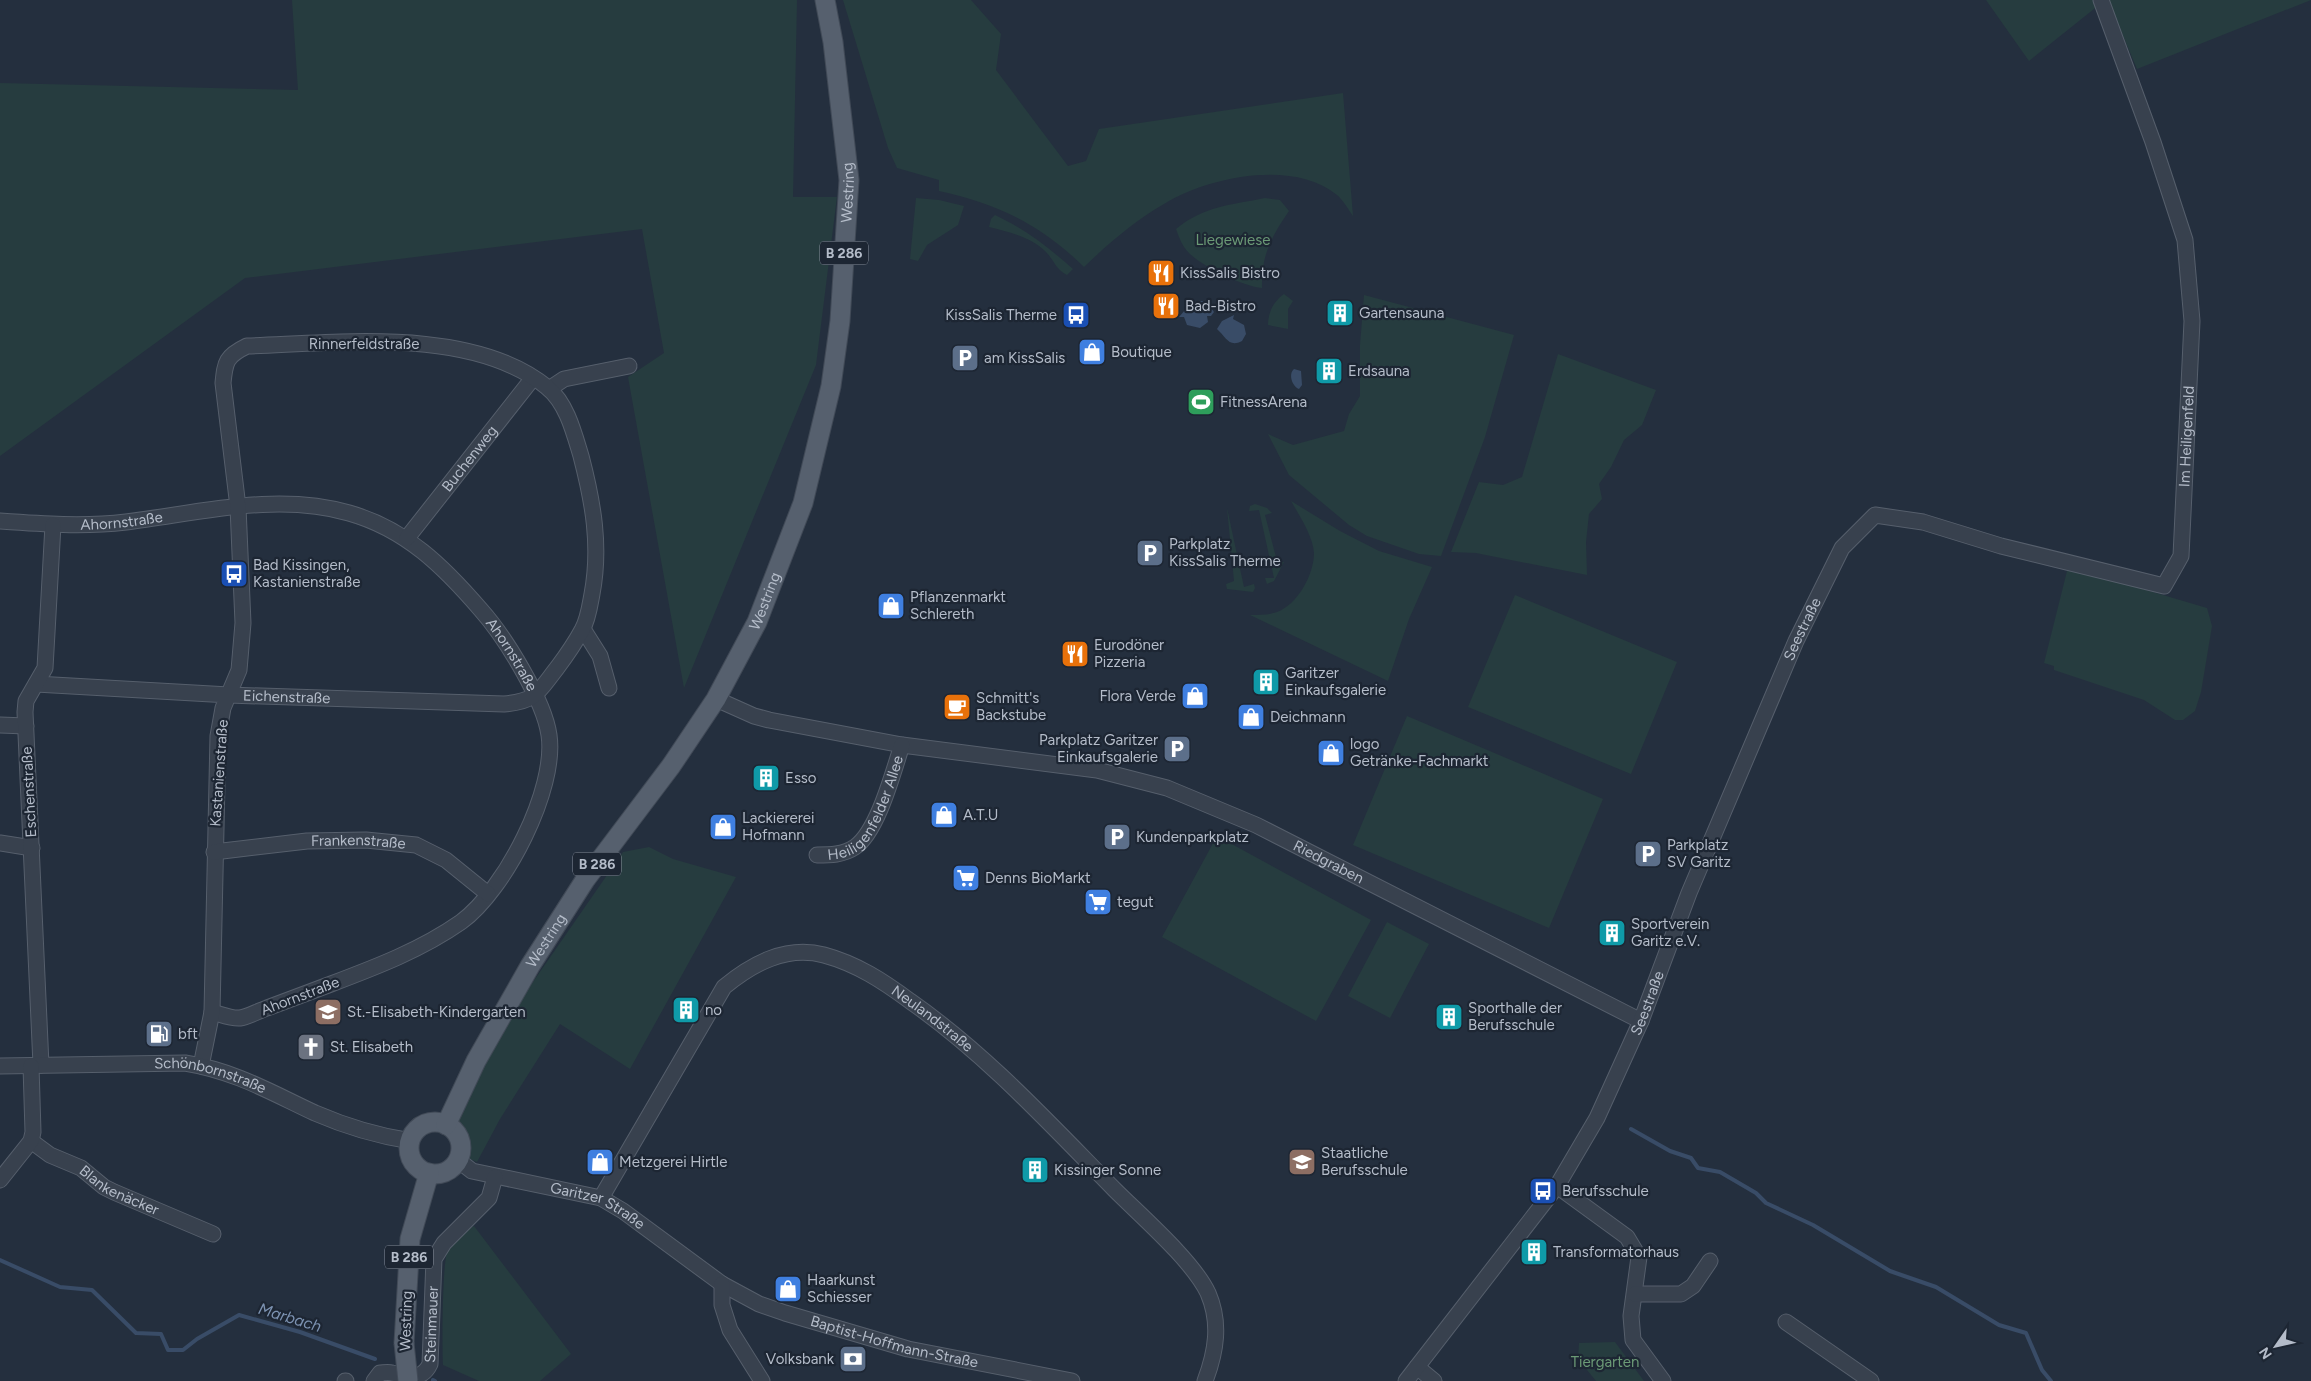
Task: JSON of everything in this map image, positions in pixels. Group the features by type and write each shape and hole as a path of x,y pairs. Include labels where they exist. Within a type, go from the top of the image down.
{"main road":[{"name":"Westring","path":"446,1125 476,1061 530,966 585,880 670,766 716,699 757,622 787,549 803,503 831,386 840,321 849,180 833,42 825,0"},
{"path":"432,1122 446,1125 456,1131 460,1139 461,1148 458,1160 450,1169 444,1172 429,1173 415,1163 411,1155 411,1141 414,1133 421,1126 432,1122"},
{"name":"Westring","path":"408,1381 404,1343 410,1239 429,1173"}],"street":[{"name":"Im Heiligenfeld","path":"1876,515 1923,522 2001,546 2164,586 2181,556 2192,321 2185,240 2153,142 2101,0"},
{"name":"Rinnerfeldstraße","path":"225,363 234,352 247,346 376,341 429,343 500,361 533,378 549,389 564,410 578,445 596,520 595,576 583,629 536,696"},
{"name":"Kastanienstraße","path":"201,1066 212,1012 218,736 223,708 239,670 242,638 238,507 223,383 225,363"},
{"path":"549,389 564,380 629,366"},
{"name":"Buchenweg","path":"407,538 533,378"},
{"name":"Ahornstraße","path":"0,521 53,525 123,522 269,504 318,506 352,514 407,538 431,556 453,577 494,624 536,696 549,733 550,754 537,807 517,855 474,911 460,922 392,960 238,1019 212,1012"},
{"name":"Seestraße","path":"1406,1381 1557,1186 1598,1118 1641,1021 1689,893 1796,642 1842,548 1876,515"},
{"name":"Eschenstraße","path":"31,1141 36,1065 32,848 26,701 44,668 53,525"},
{"path":"583,629 600,656 609,688"},
{"name":"Eichenstraße","path":"36,684 229,695 504,704 522,702 536,696"},
{"name":"Heiligenfelder Allee","path":"716,699 754,716 902,745 995,758"},
{"path":"0,724 26,726"},
{"name":"Heiligenfelder Allee","path":"817,854 838,855 854,848 868,835 886,792 902,745"},
{"name":"Riedgraben","path":"995,758 1097,770 1167,788 1192,798 1256,825 1641,1021"},
{"name":"Frankenstraße","path":"214,852 307,841 366,840 416,845 446,860 488,894"},
{"path":"0,843 32,848"},
{"name":"Neulandstraße","path":"601,1198 724,987 745,970 766,959 794,953 822,954 858,966 940,1022 1011,1087 1156,1230 1195,1272 1208,1293 1217,1323 1214,1357 1205,1381"},
{"name":"Schönbornstraße","path":"0,1066 185,1063 227,1072 346,1125 391,1138 411,1141"},
{"path":"0,1180 31,1141"},
{"name":"Blankenäcker","path":"31,1141 50,1155 81,1168 114,1192 212,1234"},
{"name":"Garitzer Straße","path":"458,1160 472,1171 601,1198 623,1211 722,1284"},
{"name":"Steinmauer","path":"374,1381 380,1373 392,1372 412,1380 421,1378 428,1372 430,1364 434,1259 444,1243 490,1198 495,1177"},
{"path":"1557,1186 1626,1237 1638,1257 1635,1294 1630,1316 1633,1340 1663,1381"},
{"path":"1635,1294 1681,1294 1693,1286 1710,1261"},
{"path":"722,1284 722,1305 730,1330 762,1381"},
{"name":"Baptist-Hoffmann-Straße","path":"722,1284 759,1304 908,1349 1072,1381"},
{"path":"1786,1322 1870,1381"},
{"path":"1417,1368 1434,1381"}],"green space":[{"path":"292,0 797,0 793,197 837,197 816,365 684,688 628,377 664,353 642,229 245,278 0,456 0,83 298,90"},
{"path":"843,0 971,0 1001,34 996,70 1068,166 1086,161 1099,129 1343,93 1353,216 1337,195 1319,184 1298,177 1275,175 1250,176 1226,180 1182,194 1164,204 1122,233 1084,267 1051,239 1017,218 980,202 939,191 939,180 897,168 888,148"},
{"path":"1986,0 2096,0 2099,5 2029,61"},
{"path":"2108,0 2311,0 2137,69"},
{"path":"916,198 939,200 964,206 958,225 927,245 918,261 910,259"},
{"name":"Liegewiese","path":"1265,198 1280,200 1289,211 1268,247 1263,266 1262,288 1234,280 1213,270 1195,258 1183,244 1176,229 1186,221 1208,211"},
{"path":"995,215 1036,239 1073,269 1067,275 1063,273 1046,252 1034,242 989,227 991,219"},
{"path":"1284,294 1293,301 1288,309 1288,329 1268,325 1272,307"},
{"path":"1364,295 1514,335 1485,437 1441,556 1419,554 1367,536 1349,525 1289,475 1268,434 1293,445 1344,431 1349,414 1360,396 1360,345"},
{"path":"1558,354 1656,390 1642,425 1624,440 1611,467 1599,484 1602,499 1589,514 1586,542 1587,575 1476,553 1451,552 1479,482 1503,485 1522,477"},
{"path":"1291,501 1340,531 1379,551 1432,567 1409,619 1388,681 1250,615 1271,614 1291,603 1303,588 1311,571 1314,553 1313,546 1305,526"},
{"path":"1255,504 1267,508 1272,513 1265,515 1277,561 1284,562 1274,581 1267,584 1265,578 1274,578 1259,510 1249,511 1250,506"},
{"path":"1227,508 1244,587 1254,584 1253,592 1227,589 1226,584 1234,581"},
{"path":"2068,567 2207,608 2212,626 2201,692 2195,711 2183,720 2175,720 2144,700 2054,670 2054,666 2044,663"},
{"path":"1515,595 1677,662 1631,774 1468,707"},
{"path":"1407,716 1603,799 1549,928 1353,845"},
{"path":"1217,836 1371,920 1316,1021 1162,937"},
{"path":"649,847 673,859 736,877 630,1069 560,1024 500,1119 477,1162 460,1155 453,1134 476,1077 517,1005 623,852"},
{"path":"1387,922 1429,944 1390,1018 1348,996"},
{"path":"474,1226 571,1354 540,1381 479,1381 443,1365 443,1305 446,1257 448,1249 453,1243"},
{"name":"Tiergarten","path":"1615,1342 1644,1381 1596,1381 1578,1359 1579,1343"}],"water":[{"path":"1203,301 1203,306 1206,309 1211,308 1214,312 1211,316 1207,316 1208,322 1200,328 1187,325 1184,317 1179,317 1192,302"},
{"path":"1234,315 1233,319 1244,325 1246,334 1242,341 1238,343 1228,341 1217,329 1222,321"},
{"path":"1294,369 1301,371 1302,385 1299,389 1292,380 1291,374"}],"waterway":[{"path":"1631,1129 1670,1151 1691,1158 1698,1168 1720,1172 1756,1193 1766,1203 1813,1225 1890,1271 1936,1287 1999,1325 2026,1333 2042,1370 2051,1381"},
{"name":"Marbach","path":"0,1260 60,1287 92,1290 136,1333 161,1334 168,1350 183,1350 197,1339 239,1315 300,1332 375,1359"}],"place":[{"name":"KissSalis Bistro","path":"1161,273"},
{"name":"Bad-Bistro","path":"1166,306"},
{"name":"Gartensauna","path":"1340,313"},
{"name":"KissSalis Therme","path":"1076,315"},
{"name":"Boutique","path":"1092,352"},
{"name":"am KissSalis","path":"965,358"},
{"name":"Erdsauna","path":"1329,371"},
{"name":"FitnessArena","path":"1201,402"},
{"name":"Parkplatz KissSalis Therme","path":"1150,553"},
{"name":"Bad Kissingen, Kastanienstraße","path":"234,574"},
{"name":"Pflanzenmarkt Schlereth","path":"891,606"},
{"name":"Eurodöner Pizzeria","path":"1075,654"},
{"name":"Garitzer Einkaufsgalerie","path":"1266,682"},
{"name":"Flora Verde","path":"1195,696"},
{"name":"Schmitt's Backstube","path":"957,707"},
{"name":"Deichmann","path":"1251,717"},
{"name":"Parkplatz Garitzer Einkaufsgalerie","path":"1177,749"},
{"name":"logo Getränke-Fachmarkt","path":"1331,753"},
{"name":"Esso","path":"766,778"},
{"name":"A.T.U","path":"944,815"},
{"name":"Lackiererei Hofmann","path":"723,827"},
{"name":"Kundenparkplatz","path":"1117,837"},
{"name":"Parkplatz SV Garitz","path":"1648,854"},
{"name":"Denns BioMarkt","path":"966,878"},
{"name":"tegut","path":"1098,902"},
{"name":"Sportverein Garitz e.V.","path":"1612,933"},
{"name":"no","path":"686,1010"},
{"name":"St.-Elisabeth-Kindergarten","path":"328,1012"},
{"name":"Sporthalle der Berufsschule","path":"1449,1017"},
{"name":"bft","path":"159,1034"},
{"name":"St. Elisabeth","path":"311,1047"},
{"name":"Metzgerei Hirtle","path":"600,1162"},
{"name":"Staatliche Berufsschule","path":"1302,1162"},
{"name":"Kissinger Sonne","path":"1035,1170"},
{"name":"Berufsschule","path":"1543,1191"},
{"name":"Transformatorhaus","path":"1534,1252"},
{"name":"Haarkunst Schiesser","path":"788,1289"},
{"name":"Volksbank","path":"853,1359"}]}
